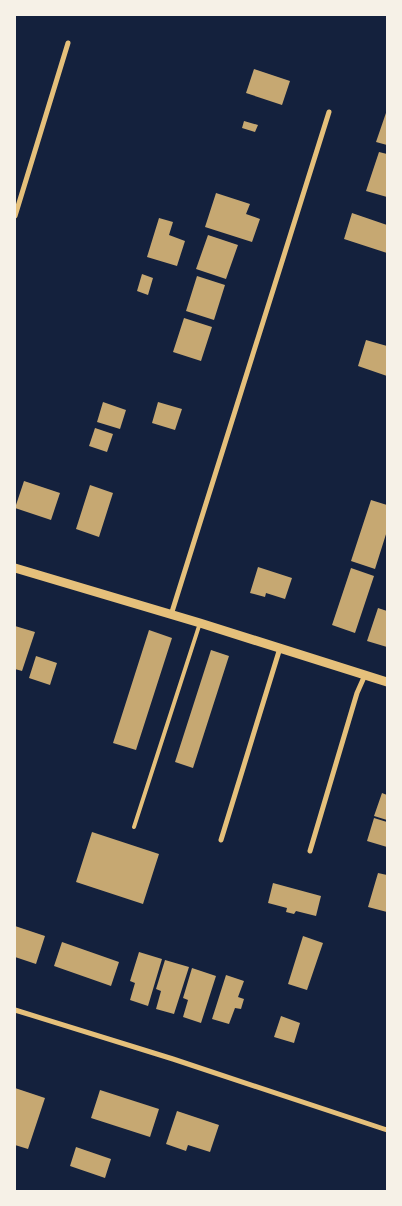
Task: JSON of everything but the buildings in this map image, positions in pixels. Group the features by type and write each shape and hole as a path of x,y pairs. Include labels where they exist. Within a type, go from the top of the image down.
{"street":[{"path":"15,216 68,43"},
{"path":"171,615 329,112"},
{"path":"15,568 200,623 387,682"},
{"path":"221,840 280,648"},
{"path":"310,851 357,692 365,675"},
{"path":"15,1010 173,1059 387,1130"}],"lane":[{"path":"134,827 200,623"}]}
